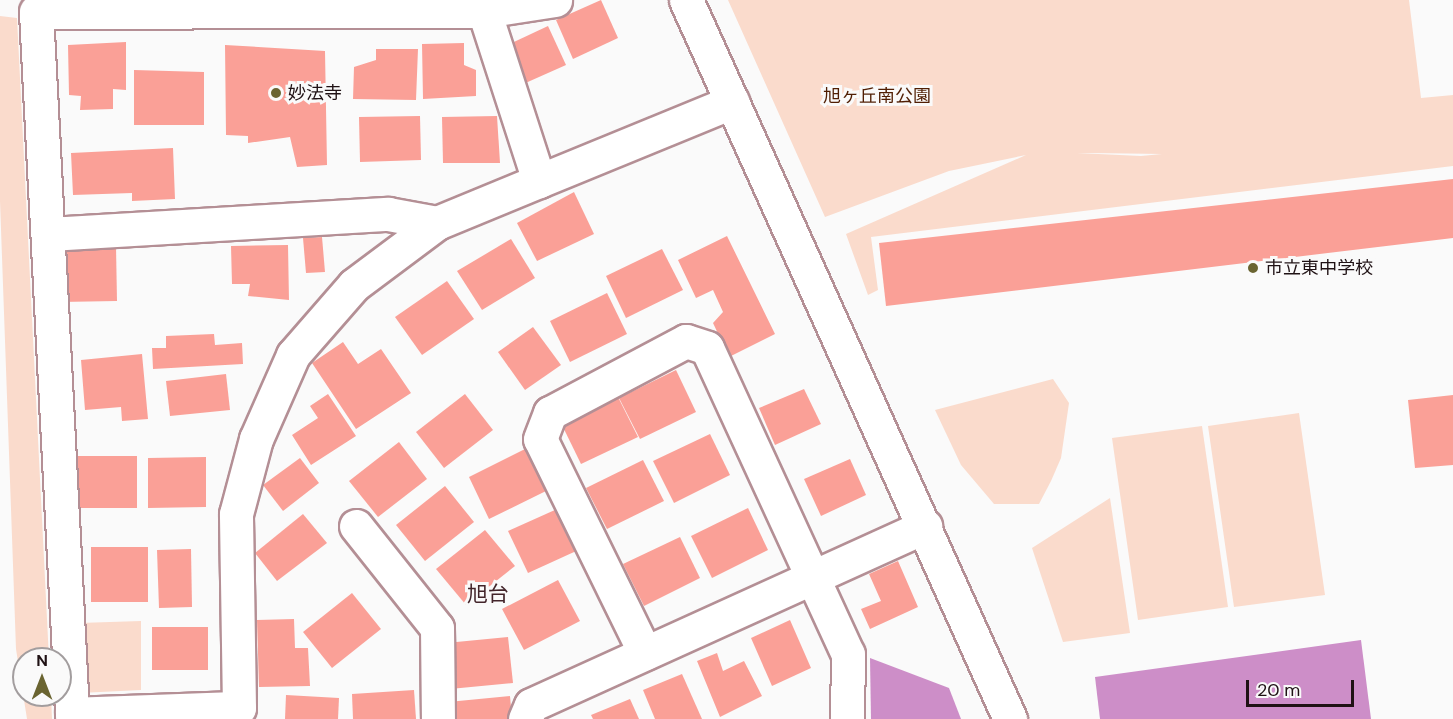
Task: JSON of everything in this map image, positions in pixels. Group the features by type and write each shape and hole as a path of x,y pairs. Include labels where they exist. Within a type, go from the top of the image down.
{"street":[{"path":"555,0 484,11 36,12 72,714 239,708 236,514 256,439 293,355 354,285 437,223 732,102"},
{"path":"686,0 1010,719"},
{"path":"484,11 539,181"},
{"path":"49,234 388,214 437,223"},
{"path":"645,653 540,439 550,413 687,341 707,348 848,654 847,719"},
{"path":"356,526 437,628 438,719"},
{"path":"525,719 531,705 925,526"}],"green space":[{"name":"旭ヶ丘南公園","path":"728,0 1409,0 1421,98 1453,95 1453,166 871,237 878,290 868,295 846,234 1026,155 949,171 825,217","holes":["1077,153 1162,154 1141,156"]},
{"path":"0,16 17,18 48,647 16,647 0,201"},
{"path":"1053,379 1069,403 1061,458 1051,481 1039,504 994,504 961,465 935,410"},
{"path":"1299,413 1325,595 1234,607 1208,426"},
{"path":"1202,426 1228,607 1138,620 1112,438"},
{"path":"1110,498 1130,633 1063,642 1032,548"},
{"path":"141,621 141,690 80,693 79,623"},
{"path":"25,707 52,707 52,719 27,719"}],"shaded area":[{"path":"1361,640 1371,719 1100,719 1095,677"},
{"path":"870,658 949,688 961,719 871,719"}],"building":[{"path":"601,0 618,38 573,59 556,20"},
{"path":"548,26 566,65 521,85 503,47"},
{"path":"126,42 126,90 113,89 113,109 80,110 81,96 69,95 68,45"},
{"path":"464,43 464,65 476,70 476,96 423,99 422,44"},
{"name":"妙法寺","path":"225,45 325,51 327,165 297,167 290,137 248,143 248,136 226,135"},
{"path":"376,49 418,49 416,100 353,99 354,67 376,60"},
{"path":"134,70 204,72 204,125 134,125"},
{"path":"420,116 421,160 360,162 359,117"},
{"path":"497,116 500,163 443,163 442,117"},
{"path":"173,148 175,199 132,201 132,193 73,195 71,153"},
{"path":"1453,179 1453,238 886,306 879,243"},
{"path":"574,192 594,234 537,261 517,223"},
{"path":"727,236 775,334 729,357 713,323 723,312 713,290 696,298 678,260"},
{"path":"322,237 325,272 306,273 303,238"},
{"path":"511,239 535,278 482,310 457,271"},
{"path":"288,245 289,300 248,296 250,284 232,284 231,246"},
{"path":"116,246 117,301 60,302 59,247"},
{"path":"662,249 683,290 626,318 606,276"},
{"path":"447,281 474,319 422,355 395,317"},
{"path":"607,293 627,334 570,362 550,321"},
{"path":"533,327 561,365 525,390 498,352"},
{"path":"214,334 215,345 242,343 243,364 153,369 152,348 166,348 166,336"},
{"path":"343,342 358,364 381,349 411,393 356,429 312,363"},
{"path":"142,354 148,419 122,421 121,407 85,410 81,360"},
{"path":"676,370 696,412 640,439 619,398"},
{"path":"226,374 230,410 170,416 166,381"},
{"path":"804,389 821,424 775,445 759,408"},
{"path":"328,394 356,436 311,465 292,435 318,418 310,406"},
{"path":"465,394 493,430 444,468 416,432"},
{"path":"617,395 638,437 581,464 561,423"},
{"path":"1453,395 1453,465 1415,468 1408,400"},
{"path":"710,434 730,475 674,503 653,461"},
{"path":"399,442 427,479 378,517 349,481"},
{"path":"525,449 546,491 489,519 469,477"},
{"path":"74,456 137,456 137,508 74,508"},
{"path":"206,457 206,507 148,508 148,458"},
{"path":"300,458 319,483 283,511 263,485"},
{"path":"850,459 866,495 821,516 804,479"},
{"path":"643,460 664,501 607,529 586,488"},
{"path":"445,486 474,522 425,561 396,525"},
{"path":"566,505 585,547 528,573 508,531"},
{"path":"748,508 768,550 712,578 691,536"},
{"path":"303,514 327,543 277,581 255,553"},
{"path":"485,530 515,566 466,605 436,569"},
{"path":"680,537 700,578 644,606 623,564"},
{"path":"91,547 148,547 148,602 91,602"},
{"path":"191,549 192,607 159,608 157,550"},
{"path":"898,561 918,607 870,629 861,609 881,601 869,574"},
{"path":"558,580 580,621 524,650 502,609"},
{"path":"352,593 381,629 332,668 303,632"},
{"path":"294,619 295,648 308,648 310,686 259,687 257,620"},
{"path":"790,620 811,668 772,686 751,638"},
{"path":"152,627 208,627 208,670 152,670"},
{"path":"508,637 513,683 450,689 446,643"},
{"path":"717,653 723,671 744,661 762,696 720,717 697,661"},
{"path":"682,674 702,719 655,719 643,690"},
{"path":"414,690 416,719 353,719 352,694"},
{"path":"286,695 339,698 338,719 285,719"},
{"path":"510,696 512,719 449,719 448,702"},
{"path":"630,699 639,719 593,719 591,715"}],"place":[{"name":"妙法寺","path":"276,93"},
{"name":"市立東中学校","path":"1253,268"}],"district":[{"name":"旭台","path":"488,594"}]}
